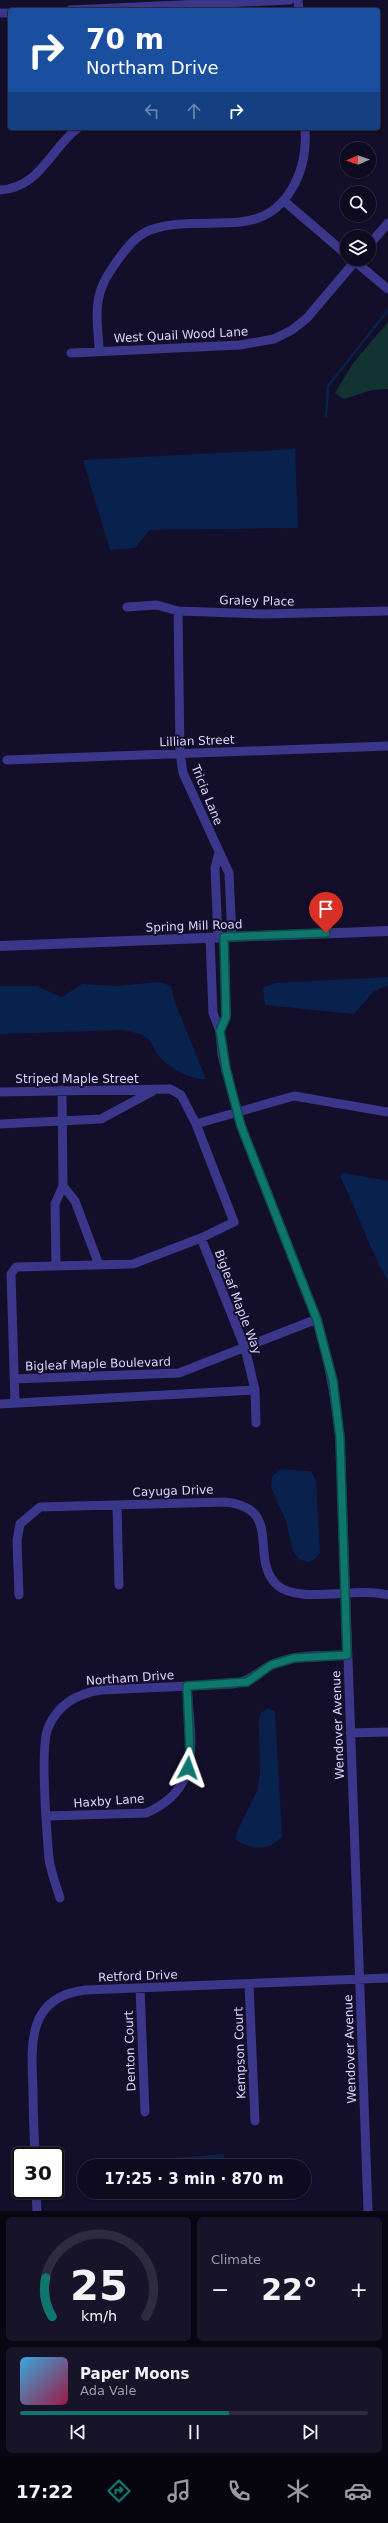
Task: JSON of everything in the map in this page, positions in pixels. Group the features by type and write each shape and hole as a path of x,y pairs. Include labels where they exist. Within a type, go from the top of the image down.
{"street":[{"path":"114,8 290,0"},
{"path":"0,190 18,187 32,179 73,130"},
{"path":"99,350 97,304 100,293 105,279 136,239 148,231 161,227 253,220 284,201 299,177 304,163 306,130"},
{"path":"284,201 340,249"},
{"path":"376,237 388,223"},
{"name":"West Quail Wood Lane","path":"71,353 99,350 240,345 274,339 292,330 307,318 350,266"},
{"path":"362,266 388,289"},
{"name":"Graley Place","path":"127,607 157,605 178,611 262,614 388,611"},
{"name":"Tricia Lane","path":"178,611 180,753 183,773 229,873 221,938"},
{"name":"Lillian Street","path":"7,760 388,746"},
{"path":"219,853 215,868 221,938 213,1013 220,1031"},
{"name":"Spring Mill Road","path":"0,946 388,931"},
{"name":"Wendover Avenue","path":"221,938 226,1017 220,1031 222,1055 236,1112 317,1320 333,1381 340,1438 344,1592 368,2211"},
{"name":"Striped Maple Street","path":"0,1092 170,1089 181,1095 196,1124"},
{"path":"56,1266 55,1204 63,1186 62,1090"},
{"name":"Striped Maple Street","path":"0,1124 101,1119 154,1090"},
{"path":"15,1403 11,1274 16,1268 133,1264 201,1238 234,1222 196,1124 286,1098 301,1096 388,1112"},
{"path":"63,1186 75,1201 99,1265"},
{"name":"Bigleaf Maple Way","path":"201,1238 246,1348 255,1390 256,1423"},
{"name":"Bigleaf Maple Boulevard","path":"14,1379 178,1373 317,1320"},
{"path":"0,1404 255,1390"},
{"name":"Cayuga Drive","path":"19,1595 17,1541 20,1524 40,1507 236,1503 248,1508 259,1520 264,1535 265,1562 277,1584 297,1594 374,1592 388,1595"},
{"path":"117,1505 119,1585"},
{"name":"Northam Drive","path":"60,1898 49,1860 44,1742 47,1728 62,1708 84,1692 247,1682 271,1665 294,1658 347,1655"},
{"name":"Haxby Lane","path":"47,1816 146,1813 161,1806 174,1797 182,1786 188,1768 190,1753 187,1686"},
{"path":"350,1734 388,1732"},
{"name":"Retford Drive","path":"35,2147 31,2041 36,2023 56,2000 71,1993 140,1988 388,1978"},
{"name":"Kempson Court","path":"249,1984 255,2121"},
{"name":"Denton Court","path":"140,1988 145,2112"},
{"path":"36,2199 37,2211"}],"green space":[{"path":"388,322 388,389 372,390 344,399 335,393 353,363"}],"water":[{"path":"295,449 298,528 150,530 135,548 110,550 83,460"},
{"path":"388,977 388,985 373,992 354,1014 265,1005 263,988 275,983"},
{"path":"159,982 171,986 174,1000 206,1079 187,1076 174,1069 159,1056 146,1038 140,1034 130,1031 0,1034 0,986 36,986 62,997 82,984 117,986"},
{"path":"343,1173 388,1181 388,1281 375,1256 340,1176"},
{"path":"280,1469 311,1471 316,1481 320,1552 315,1559 308,1562 299,1559 293,1551 286,1521 271,1487 272,1477"},
{"path":"269,1708 275,1712 282,1836 277,1841 266,1847 255,1848 242,1844 236,1840 236,1834 257,1791 260,1774 259,1718 261,1713"},
{"path":"224,2154 224,2159 163,2159"}],"waterway":[{"path":"326,416 328,386 388,310"}],"route":[{"path":"188,1768 190,1753 187,1686 247,1682 271,1665 294,1658 347,1655 340,1438 333,1381 326,1349 317,1320 236,1112 222,1055 220,1031 226,1017 224,937 326,933"}]}
